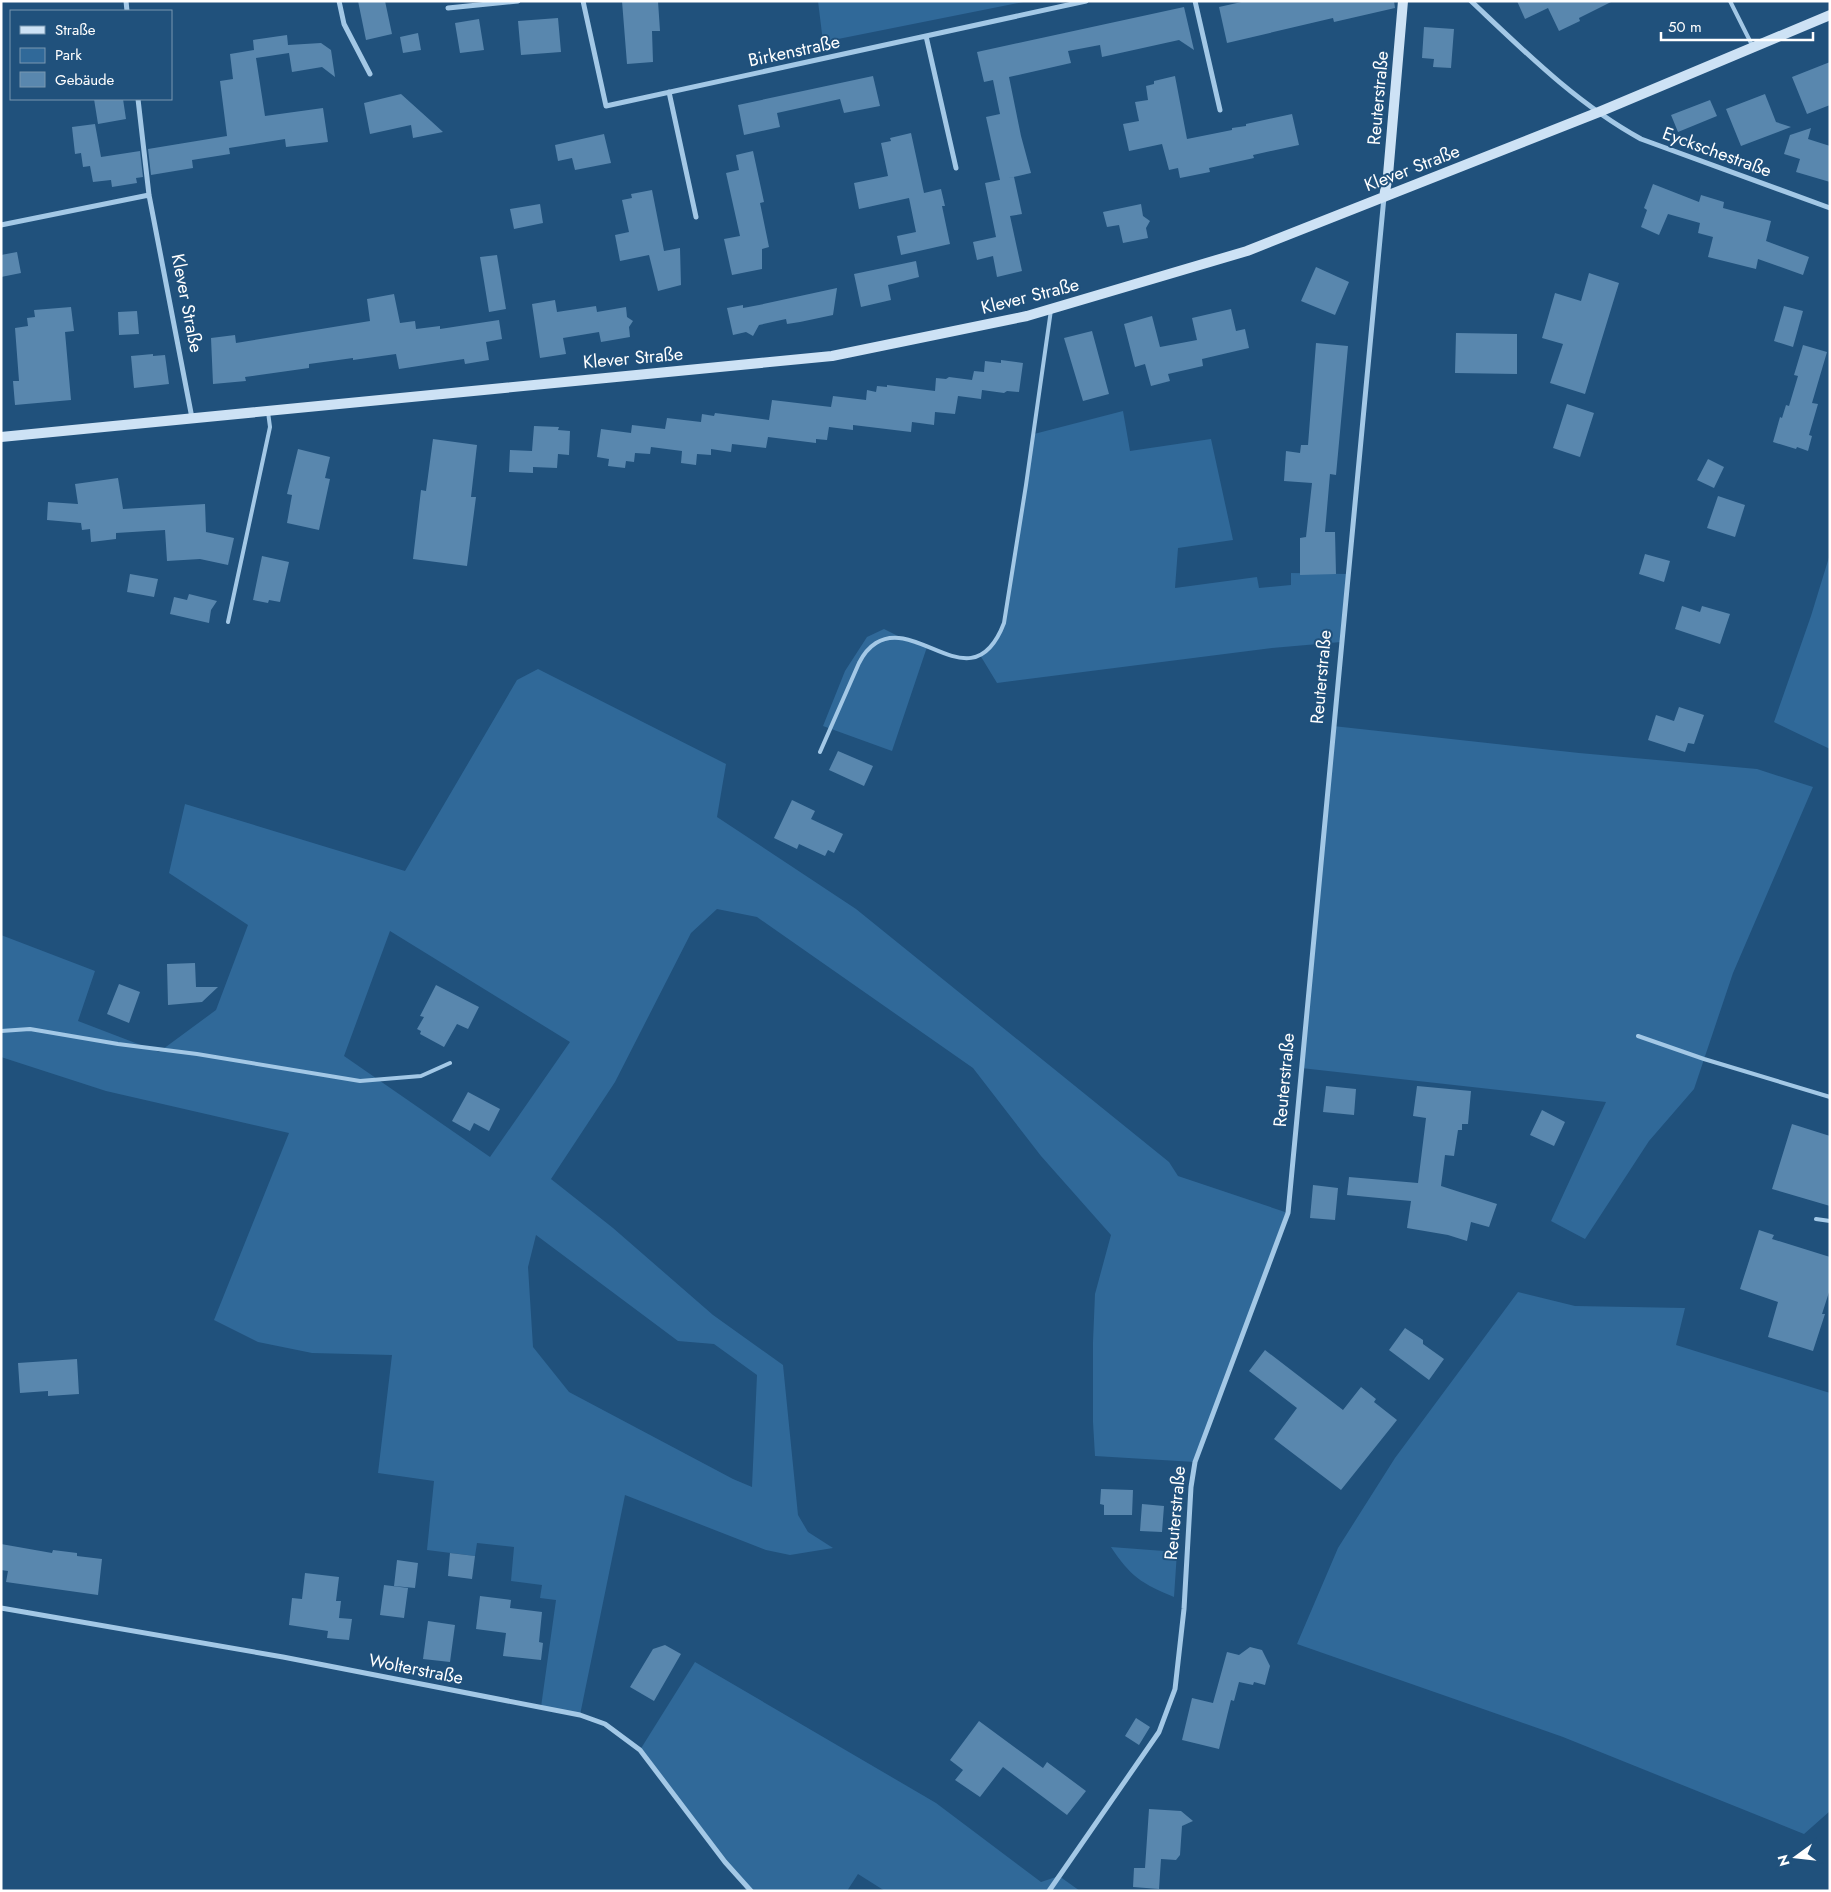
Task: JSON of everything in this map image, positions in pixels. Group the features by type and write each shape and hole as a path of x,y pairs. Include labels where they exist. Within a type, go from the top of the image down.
{"street":[{"path":"339,1 344,24 370,74"},
{"path":"448,8 518,1"},
{"name":"Birkenstraße","path":"583,1 606,106 1086,1"},
{"path":"1195,1 1220,110"},
{"name":"Reuterstraße","path":"1049,1891 1159,1732 1172,1698 1175,1689 1184,1609 1191,1487 1195,1462 1288,1213 1381,221 1388,175 1403,1"},
{"path":"1471,1 1575,95 1599,112"},
{"name":"Klever Straße","path":"1,436 832,356 1027,316 1247,251 1599,112 1830,15"},
{"path":"926,36 956,168"},
{"path":"669,92 696,218"},
{"name":"Klever Straße","path":"138,100 149,195 192,418"},
{"name":"Eyckschestraße","path":"1599,112 1616,125 1641,139 1830,208"},
{"path":"1,225 149,195"},
{"name":"Wolterstraße","path":"1,1608 283,1657 580,1714 605,1724 640,1750 726,1862 751,1891"}],"lane":[{"path":"1730,1 1753,47"},
{"path":"820,752 858,663 866,650 877,642 888,638 902,638 950,656 965,658 980,655 991,648 998,637 1004,623 1051,309"},
{"path":"228,622 270,427 268,410"},
{"path":"1,1031 30,1029 360,1081 421,1076 450,1063"},
{"path":"1638,1036 1704,1059 1830,1097"},
{"path":"1816,1219 1830,1221"}],"green space":[{"path":"818,1 1028,1 823,42"},
{"path":"1123,411 1130,451 1211,439 1233,540 1178,548 1175,588 1257,577 1259,588 1291,585 1291,573 1347,574 1341,642 1272,648 997,683 980,655 991,648 1004,623 1034,434"},
{"path":"1830,554 1830,749 1774,722 1811,616"},
{"path":"884,629 927,647 892,751 823,726 845,671 867,637"},
{"path":"538,669 726,764 717,817 856,909 1169,1162 1178,1176 1288,1213 1195,1462 1095,1456 1093,1342 1095,1294 1111,1235 1041,1156 973,1068 757,917 717,909 691,933 615,1082 551,1179 613,1228 713,1315 783,1365 798,1515 808,1532 833,1548 790,1555 766,1550 625,1495 580,1715 541,1707 556,1600 540,1598 542,1585 511,1581 514,1547 477,1543 475,1556 427,1550 434,1481 378,1473 392,1355 312,1353 258,1342 214,1320 289,1133 106,1091 1,1057 1,935 95,971 78,1021 159,1052 216,1010 248,925 169,873 185,804 405,871 517,680","holes":["390,931 570,1042 490,1157 344,1056","536,1235 678,1341 714,1344 757,1375 752,1487 733,1479 569,1392 533,1347 528,1267"]},
{"path":"1333,726 1579,753 1757,769 1813,787 1733,973 1694,1089 1649,1141 1585,1239 1551,1221 1606,1102 1301,1068"},
{"path":"1518,1292 1575,1306 1685,1308 1676,1345 1830,1393 1830,1811 1804,1834 1563,1737 1297,1644 1338,1548 1395,1458"},
{"path":"1111,1547 1177,1552 1174,1597 1153,1588 1138,1578 1124,1565"},
{"path":"695,1662 936,1803 1041,1882 1059,1876 1080,1891 885,1891 858,1874 847,1891 751,1891 725,1862 640,1750"}],"building":[{"path":"358,1 385,1 392,34 366,40"},
{"path":"622,1 658,1 660,31 652,31 653,62 627,64"},
{"path":"1246,1 1394,1 1395,8 1334,22 1333,18 1227,43 1219,7"},
{"path":"1517,1 1613,1 1579,18 1580,21 1559,31 1548,8 1525,19"},
{"path":"1184,7 1194,50 1179,40 1102,57 1100,45 1068,51 1071,63 1009,77 1031,173 1000,180 986,117 1000,114 993,80 984,82 977,52"},
{"path":"558,18 561,52 521,55 518,21"},
{"path":"479,19 484,50 460,53 455,23"},
{"path":"1424,27 1454,29 1451,68 1433,67 1434,59 1422,58"},
{"path":"418,33 421,50 403,53 400,37"},
{"path":"287,35 288,45 321,43 331,50 335,77 322,67 292,72 289,53 256,58 265,116 323,108 328,142 286,147 285,139 229,148 230,154 192,160 193,168 151,175 148,149 227,136 220,81 233,79 230,54 254,50 253,40"},
{"path":"1830,62 1830,105 1807,114 1792,77"},
{"path":"873,76 880,106 844,113 840,99 777,113 780,127 744,135 738,105"},
{"path":"1175,76 1187,139 1232,130 1232,128 1246,126 1246,124 1292,114 1299,145 1253,155 1254,158 1209,168 1210,172 1180,178 1178,168 1169,170 1162,144 1129,151 1123,124 1139,121 1135,102 1148,100 1146,86 1154,84 1154,81"},
{"path":"401,94 443,132 413,138 411,125 370,134 364,103"},
{"path":"1765,94 1776,122 1791,127 1741,146 1726,109"},
{"path":"94,100 123,100 126,119 98,124"},
{"path":"1710,100 1717,116 1678,132 1671,115"},
{"path":"95,124 101,157 140,151 143,177 136,178 137,183 112,187 111,180 93,182 90,166 83,167 81,153 75,154 72,127"},
{"path":"1811,128 1808,139 1830,146 1830,182 1796,172 1800,159 1784,154 1790,135"},
{"path":"911,133 924,193 941,189 945,206 942,206 950,244 901,255 897,236 916,232 909,198 859,209 854,183 888,176 881,143 891,141 890,138"},
{"path":"604,134 611,163 575,170 572,158 558,161 555,145"},
{"path":"753,151 764,202 760,203 769,247 762,249 762,269 732,275 724,239 740,236 726,173 739,170 736,155"},
{"path":"1014,177 1022,214 1010,216 1022,271 997,277 993,256 977,260 973,242 996,237 985,183"},
{"path":"1653,184 1699,202 1701,195 1724,202 1723,208 1771,221 1766,241 1809,257 1803,275 1758,259 1756,269 1708,257 1713,237 1698,233 1700,223 1668,214 1659,235 1641,227 1647,210 1644,208"},
{"path":"652,190 664,251 680,248 681,285 658,291 649,255 620,261 615,235 629,232 622,200 632,198 631,194"},
{"path":"540,204 543,223 514,229 510,209"},
{"path":"1141,204 1143,216 1150,221 1146,228 1148,238 1123,243 1119,225 1107,227 1103,212"},
{"path":"17,252 21,273 1,277 1,255"},
{"path":"497,255 506,309 489,312 480,257"},
{"path":"916,261 919,277 888,285 891,300 861,307 854,274"},
{"path":"1316,267 1349,282 1335,315 1301,301"},
{"path":"1589,273 1619,283 1585,394 1550,383 1563,344 1542,338 1555,293 1581,301"},
{"path":"837,288 833,315 787,324 786,319 759,325 753,336 746,332 733,335 727,308 743,305 743,308"},
{"path":"394,294 400,323 415,321 416,329 440,326 440,329 499,320 502,339 486,342 489,360 465,364 464,359 399,369 396,354 309,364 309,368 245,377 246,381 213,384 211,338 235,335 236,343 370,321 367,299"},
{"path":"555,300 557,312 596,306 597,312 626,307 627,317 633,321 629,327 630,337 601,342 599,332 563,338 566,354 540,358 532,304"},
{"path":"1784,306 1803,311 1793,347 1774,341"},
{"path":"71,307 74,331 65,332 71,400 15,405 13,381 19,381 15,328 28,326 27,318 35,317 34,310"},
{"path":"1231,309 1236,331 1245,329 1249,348 1202,359 1203,366 1168,374 1170,381 1151,386 1145,364 1135,367 1124,324 1152,316 1160,347 1197,340 1192,318"},
{"path":"137,311 139,334 119,335 118,312"},
{"path":"1092,331 1109,394 1083,401 1064,338"},
{"path":"1456,333 1517,334 1517,374 1455,373"},
{"path":"1316,343 1348,346 1336,475 1330,474 1325,532 1335,532 1336,574 1300,575 1300,538 1306,537 1312,483 1284,481 1286,451 1300,453 1301,445 1308,445"},
{"path":"1803,345 1827,352 1812,403 1818,404 1809,435 1812,436 1808,451 1773,442 1780,417 1782,418 1786,405 1789,406 1798,376 1794,375"},
{"path":"153,354 153,356 165,355 169,384 134,388 131,356"},
{"path":"1001,360 1023,363 1019,392 1007,391 1004,393 982,390 981,399 958,396 955,414 935,412 934,425 912,422 911,432 853,425 853,430 829,427 827,440 816,439 816,443 768,437 766,448 732,444 731,452 711,449 711,455 697,454 696,465 681,463 682,451 651,447 650,454 635,453 634,462 626,461 625,468 608,466 609,459 597,457 601,429 631,433 632,425 665,429 667,418 701,422 702,414 714,416 715,413 769,420 772,400 831,407 833,396 866,400 867,390 876,392 877,386 887,387 887,385 935,391 936,378 946,379 949,377 972,380 974,371 984,372 985,361 1001,363"},
{"path":"1567,404 1594,413 1580,457 1553,448"},
{"path":"534,426 559,427 558,430 570,431 569,455 558,454 557,468 533,467 533,473 509,472 510,450 532,451"},
{"path":"433,439 477,445 471,497 476,497 467,566 413,559 421,490 426,491"},
{"path":"298,449 330,457 325,478 330,479 319,530 287,523 292,495 287,494"},
{"path":"1708,459 1724,467 1714,488 1697,480"},
{"path":"118,478 123,509 205,504 206,532 234,538 228,565 200,559 167,561 165,530 116,533 116,539 91,542 90,529 82,530 81,523 47,520 48,502 78,504 75,484"},
{"path":"1718,496 1745,505 1735,537 1707,528"},
{"path":"1645,554 1670,561 1664,582 1639,574"},
{"path":"262,556 289,562 280,602 269,600 268,603 253,600"},
{"path":"130,574 158,579 154,597 127,592"},
{"path":"189,594 217,601 211,610 209,623 170,614 174,597 187,600"},
{"path":"1682,606 1700,612 1702,606 1730,614 1720,644 1675,629"},
{"path":"1679,707 1704,715 1694,744 1688,743 1685,752 1648,740 1656,715 1674,721"},
{"path":"838,751 873,766 864,786 829,770"},
{"path":"792,800 815,811 811,819 843,834 834,853 828,850 825,856 799,844 797,849 774,838"},
{"path":"195,963 196,987 218,987 202,1002 168,1005 167,964"},
{"path":"119,984 140,992 129,1023 107,1014"},
{"path":"436,985 479,1007 468,1029 457,1024 444,1047 420,1034 421,1031 417,1029 424,1017 420,1016"},
{"path":"1326,1086 1356,1089 1354,1115 1323,1112"},
{"path":"1417,1086 1471,1091 1468,1124 1462,1124 1462,1130 1458,1130 1454,1156 1445,1155 1441,1186 1497,1204 1489,1227 1471,1222 1467,1241 1448,1235 1407,1228 1411,1201 1347,1195 1349,1177 1418,1183 1426,1118 1413,1116"},
{"path":"468,1092 500,1109 489,1131 474,1123 470,1131 452,1121"},
{"path":"1542,1110 1565,1122 1554,1146 1530,1135"},
{"path":"1792,1124 1830,1136 1830,1206 1772,1189"},
{"path":"1313,1185 1338,1188 1335,1220 1310,1218"},
{"path":"1759,1230 1774,1235 1772,1239 1830,1257 1830,1289 1822,1314 1825,1314 1813,1351 1768,1337 1778,1302 1740,1289"},
{"path":"1405,1328 1423,1340 1423,1344 1444,1359 1429,1380 1389,1350"},
{"path":"1265,1350 1343,1410 1361,1387 1376,1399 1374,1402 1397,1420 1341,1490 1274,1439 1297,1408 1249,1371"},
{"path":"77,1359 79,1394 48,1396 48,1391 20,1393 18,1363"},
{"path":"1101,1489 1133,1490 1132,1515 1104,1515 1104,1505 1100,1504"},
{"path":"1142,1504 1164,1506 1162,1532 1140,1531"},
{"path":"1,1544 52,1553 53,1550 77,1553 77,1556 102,1559 98,1595 6,1582 8,1571 1,1570"},
{"path":"450,1553 475,1556 472,1579 448,1576"},
{"path":"397,1560 418,1563 415,1588 394,1586"},
{"path":"305,1573 339,1577 336,1601 341,1601 339,1618 352,1619 349,1640 327,1638 328,1631 289,1625 292,1598 302,1599"},
{"path":"384,1585 408,1588 404,1618 380,1615"},
{"path":"480,1596 511,1600 510,1608 542,1612 539,1642 543,1643 541,1660 503,1656 506,1633 476,1629"},
{"path":"428,1621 455,1625 450,1662 423,1659"},
{"path":"665,1645 681,1654 654,1701 630,1687 653,1649"},
{"path":"1250,1647 1262,1650 1270,1666 1265,1685 1254,1682 1253,1685 1239,1682 1234,1701 1231,1700 1219,1749 1182,1740 1192,1698 1213,1703 1227,1652 1239,1655"},
{"path":"1136,1718 1150,1727 1139,1745 1125,1736"},
{"path":"979,1721 1043,1768 1047,1762 1086,1791 1067,1815 1003,1767 980,1797 955,1780 963,1770 950,1760"},
{"path":"1149,1809 1181,1811 1193,1821 1182,1826 1180,1855 1176,1860 1161,1859 1159,1889 1133,1887 1134,1868 1145,1868"}]}
